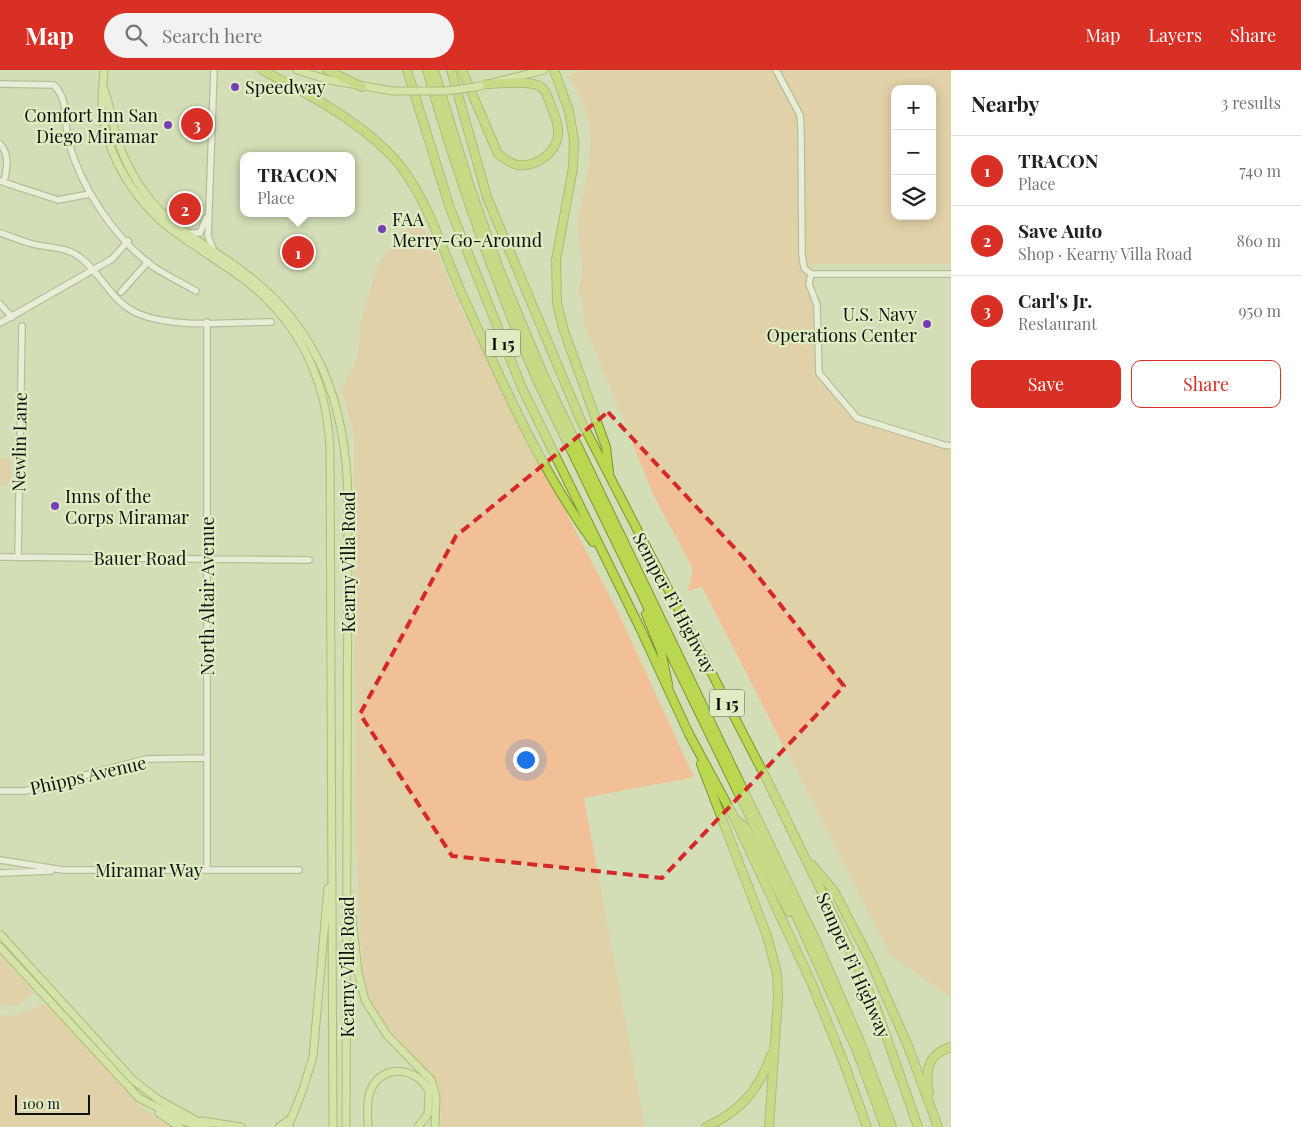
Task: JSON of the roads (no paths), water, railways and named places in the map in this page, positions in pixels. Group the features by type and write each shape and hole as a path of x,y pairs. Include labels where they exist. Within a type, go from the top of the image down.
{"highway":[{"path":"262,70 321,102 361,128 392,156 415,189 514,404 565,503 606,559"},
{"path":"327,70 362,87"},
{"path":"402,70 420,118"},
{"name":"I 15","path":"407,70 420,118 450,208 513,367 689,734 734,818 812,984 844,1063 867,1127"},
{"path":"427,70 464,195 509,314 537,380 772,862 857,1051 885,1127"},
{"path":"434,70 470,187 503,277 542,374 817,943 861,1044 892,1127"},
{"name":"Semper Fi Highway","path":"451,70 487,197 550,351 609,477 766,778 876,1007 918,1127"},
{"path":"462,70 498,154 509,162 519,165 534,163 544,159 553,148 558,136 557,122 546,91 536,85 487,84"},
{"path":"554,70 569,111 574,140 573,168 556,260 557,303 563,328 606,447 609,477"},
{"path":"640,593 647,619 661,651 667,672 668,689"},
{"path":"689,734 767,936 777,973 778,998 769,1127"},
{"path":"734,818 746,828 799,931 808,942"},
{"path":"805,858 834,891 870,960 908,1046 938,1127"},
{"path":"706,1127 738,1109 744,1102 762,1078 774,1044"},
{"path":"932,1110 926,1078 930,1060 936,1054 951,1047"}],"main road":[{"name":"Kearny Villa Road","path":"104,70 103,88 100,98 106,134 116,159 133,189 150,210 168,227 249,283 280,314 303,346 322,391 328,419 330,449 333,1127"},
{"path":"297,70 329,80 393,91 444,91 476,87 544,70"},
{"name":"Kearny Villa Road","path":"103,88 108,96 118,142 133,175 159,210 186,232 260,284 300,329 325,373 340,414 344,432 348,499 346,1127"},
{"path":"288,1127 304,1090 313,1057 327,892 331,876"},
{"path":"347,911 352,917 358,972 365,1000 387,1035 431,1080 436,1096 433,1127"},
{"path":"0,934 133,1080 159,1100 198,1120 206,1127"},
{"path":"0,947 139,1098 180,1127"},
{"path":"368,1127 370,1092 377,1081 385,1074 401,1071 415,1075 427,1086 433,1127"},
{"path":"139,1098 186,1122 206,1127"},
{"path":"418,1127 428,1114 430,1100"},
{"path":"279,1127 292,1116"},
{"path":"198,1120 241,1127"}],"street":[{"path":"214,70 208,211 208,236 214,251"},
{"path":"776,70 800,115 802,255 804,268 811,274 951,274"},
{"path":"0,84 54,85 63,94 68,139 90,194 106,217 148,262 196,290"},
{"path":"0,144 4,148 7,162 2,182 58,200 90,194"},
{"path":"186,232 192,235 200,233 208,211"},
{"path":"0,233 27,243 52,246 69,251 81,258 94,270 113,296 138,313 162,320 271,322"},
{"path":"0,324 112,259 128,242"},
{"path":"121,292 148,262"},
{"path":"811,274 808,284 817,305 819,373 854,416 944,446 951,446"},
{"path":"0,304 12,317"},
{"name":"North Altair Avenue","path":"207,322 207,870"},
{"name":"Newlin Lane","path":"18,557 22,326"},
{"name":"Bauer Road","path":"0,557 309,560"},
{"name":"Phipps Avenue","path":"0,791 25,791 146,759 207,758"},
{"name":"Miramar Way","path":"0,860 63,870 299,870"},
{"path":"0,873 63,870"}],"place":[{"name":"Speedway","path":"235,87"},
{"name":"Carl's Jr.","path":"197,124"},
{"name":"Comfort Inn San Diego Miramar","path":"168,125"},
{"name":"Save Auto","path":"185,209"},
{"name":"FAA Merry-Go-Around","path":"382,229"},
{"name":"TRACON","path":"298,252"},
{"name":"U.S. Navy Operations Center","path":"927,324"},
{"name":"Inns of the Corps Miramar","path":"55,506"}]}
